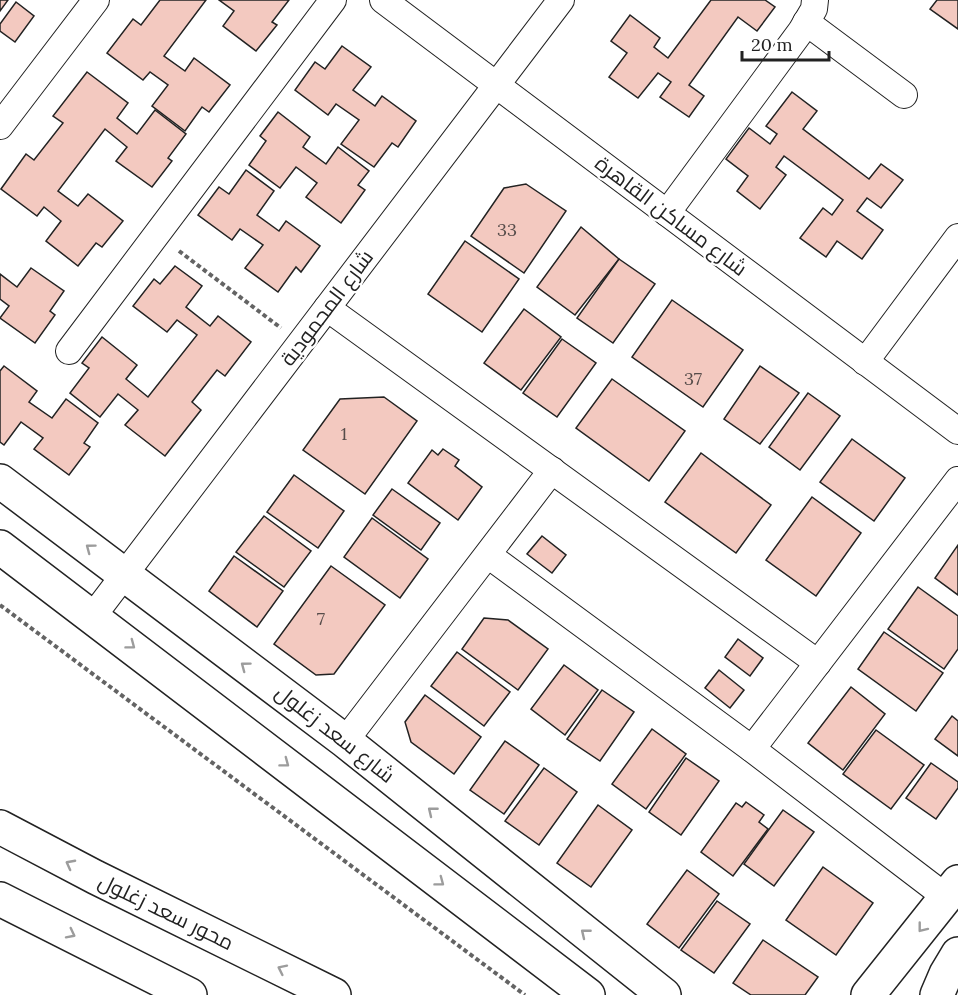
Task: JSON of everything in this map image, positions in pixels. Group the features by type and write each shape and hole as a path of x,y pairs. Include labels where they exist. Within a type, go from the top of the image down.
{"street":[{"path":"0,126 96,0"},
{"path":"69,351 333,0"},
{"name":"شارع مساكن القاهرة","path":"383,0 958,431"},
{"name":"شارع المحمودية","path":"93,616 561,0"},
{"path":"667,213 811,11 904,95"},
{"path":"865,362 958,237"},
{"path":"327,308 818,663"},
{"path":"345,741 552,470"},
{"path":"752,749 958,480"},
{"name":"شارع سعد زغلول","path":"0,481 345,741 664,995"},
{"path":"0,547 585,992 610,952"},
{"path":"488,555 752,749 952,889 868,995"},
{"name":"محور سعد زغلول","path":"0,827 95,877 334,995"},
{"path":"0,899 190,995"},
{"path":"937,995 958,954"}],"path":[{"path":"156,235 301,342"},
{"path":"0,604 525,995"}],"building":[{"path":"0,0 8,0 0,11"},
{"path":"160,0 206,0 164,56 185,71 194,58 230,85 209,112 202,107 185,131 152,106 168,85 150,72 143,80 107,53 133,19 141,25"},
{"path":"219,0 289,0 272,22 277,25 256,51 223,26 234,11"},
{"path":"711,0 765,0 775,7 757,31 738,17 689,85 704,96 689,117 660,97 671,82 658,73 638,98 609,77 627,53 611,41 630,15 660,38 654,47 668,58"},
{"path":"937,0 958,0 958,29 930,9"},
{"path":"16,2 34,16 15,42 0,31 0,24"},
{"path":"342,46 371,67 353,90 375,106 382,96 416,121 398,147 392,143 374,167 341,144 359,120 336,104 328,115 295,90 315,62 325,69"},
{"path":"87,72 128,103 117,118 137,134 155,110 186,134 168,158 172,161 152,187 116,161 127,147 105,129 58,191 78,206 88,194 123,221 102,247 96,243 78,266 46,241 61,221 44,207 37,216 1,189 26,154 34,160 63,123 53,116"},
{"path":"792,92 817,111 803,129 869,179 881,164 903,180 881,208 867,198 857,211 883,230 862,259 837,241 826,257 800,238 823,208 832,215 843,200 784,156 776,167 786,175 760,209 737,191 748,176 726,159 749,128 770,144 777,134 766,126"},
{"path":"278,112 310,137 303,147 326,164 338,147 369,171 358,185 365,190 341,223 306,197 317,183 296,167 280,188 249,165 266,141 260,136"},
{"path":"246,170 274,191 257,215 279,231 286,221 320,246 301,272 296,267 278,292 245,268 263,245 240,229 232,240 198,215 219,187 229,194"},
{"path":"526,184 566,211 524,273 471,236 504,188"},
{"path":"581,227 619,259 575,315 537,287"},
{"path":"465,241 519,279 482,332 428,294"},
{"path":"619,259 655,284 613,343 577,318"},
{"path":"175,266 202,286 186,307 210,326 218,316 251,342 225,376 217,370 192,402 201,410 165,456 125,425 138,410 118,394 100,417 70,393 89,368 82,363 102,337 137,365 126,379 148,397 197,335 177,320 167,332 133,306 154,279 160,284"},
{"path":"31,268 64,291 50,311 55,315 35,343 0,318 9,306 0,299 0,274 17,287"},
{"path":"672,300 743,350 703,407 632,357"},
{"path":"524,309 561,337 521,390 484,363"},
{"path":"562,339 596,363 557,417 523,393"},
{"path":"4,366 37,391 29,402 52,418 66,399 98,423 84,443 90,447 69,475 34,449 43,438 21,422 4,445 0,442 0,371"},
{"path":"760,366 799,393 760,444 724,419"},
{"path":"612,379 685,431 649,481 576,428"},
{"path":"808,393 840,416 800,470 769,447"},
{"path":"384,397 417,421 365,494 303,450 340,399"},
{"path":"852,439 905,478 874,521 820,482"},
{"path":"443,449 459,460 455,466 482,487 458,520 408,483 432,450 438,455"},
{"path":"701,453 771,505 736,553 665,502"},
{"path":"294,475 344,511 318,548 267,512"},
{"path":"392,489 440,523 421,550 373,515"},
{"path":"812,497 861,533 816,596 766,560"},
{"path":"264,516 311,551 284,587 236,552"},
{"path":"372,518 428,559 400,598 344,557"},
{"path":"542,536 566,555 552,573 527,554"},
{"path":"958,545 958,595 935,578"},
{"path":"234,556 283,591 257,627 209,591"},
{"path":"331,566 385,605 334,674 316,675 274,644"},
{"path":"918,587 958,616 958,649 944,669 888,629"},
{"path":"484,618 508,620 548,649 518,690 462,649"},
{"path":"884,632 943,673 916,711 858,669"},
{"path":"738,639 763,658 750,676 725,657"},
{"path":"457,652 510,692 484,726 431,686"},
{"path":"564,665 598,690 565,735 531,709"},
{"path":"719,670 744,690 730,708 705,688"},
{"path":"851,687 885,714 843,770 808,743"},
{"path":"602,690 634,712 600,761 567,739"},
{"path":"425,695 481,737 454,774 411,742 405,722"},
{"path":"952,716 958,721 958,756 935,739"},
{"path":"652,729 686,754 646,809 612,784"},
{"path":"876,730 924,765 891,809 843,774"},
{"path":"505,741 539,765 504,814 470,790"},
{"path":"686,758 719,781 681,835 649,812"},
{"path":"931,763 958,782 958,788 936,819 906,798"},
{"path":"544,768 577,792 539,845 505,821"},
{"path":"746,802 764,815 759,822 768,829 733,876 701,852 736,803 742,807"},
{"path":"598,805 632,830 591,887 557,863"},
{"path":"783,810 814,832 774,886 744,864"},
{"path":"823,867 873,903 836,955 786,920"},
{"path":"687,870 719,894 679,948 647,924"},
{"path":"717,901 750,924 714,973 681,950"},
{"path":"763,940 818,977 805,995 751,995 733,983"}]}
